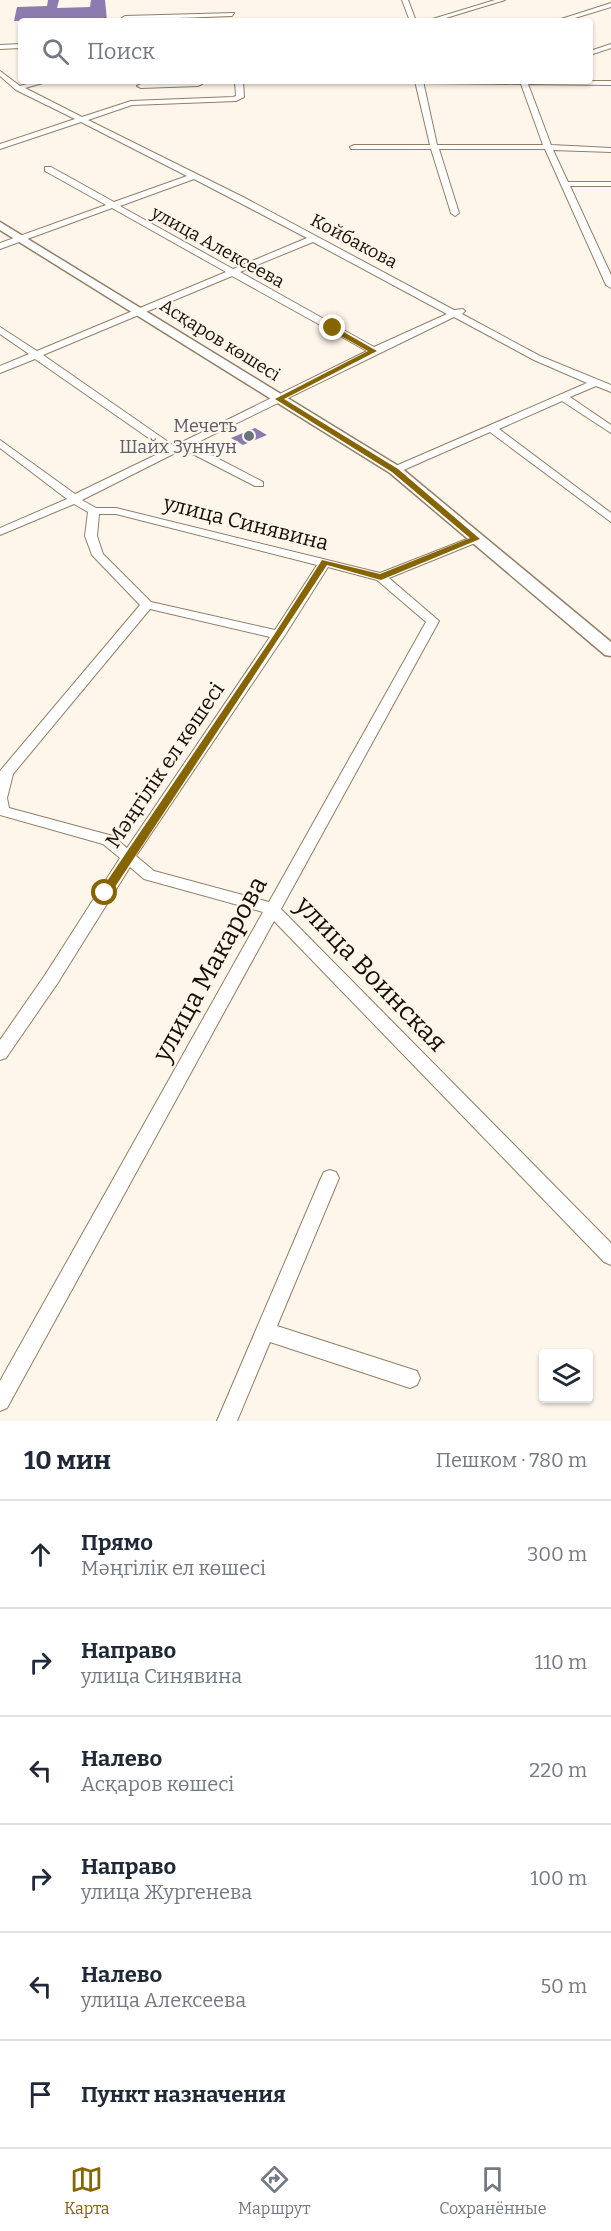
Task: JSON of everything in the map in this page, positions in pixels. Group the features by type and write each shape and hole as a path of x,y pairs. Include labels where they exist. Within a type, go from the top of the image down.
{"main road":[{"name":"Асқаров көшесі","path":"0,225 135,311 395,470 611,651"}],"street":[{"path":"405,0 412,18"},
{"path":"439,18 502,0"},
{"path":"568,18 611,5"},
{"path":"125,18 232,14"},
{"path":"0,47 18,46"},
{"path":"593,52 611,46"},
{"name":"Койбакова","path":"0,74 19,88 460,311 537,358 611,388"},
{"path":"593,83 611,83"},
{"path":"19,88 34,84"},
{"path":"131,103 141,84 198,84"},
{"path":"0,147 131,103 233,99 240,97 239,84"},
{"path":"420,84 434,147 455,213"},
{"path":"524,84 548,147 611,285"},
{"path":"354,147 548,147 611,150"},
{"name":"улица Алексеева","path":"48,170 374,351"},
{"path":"0,246 194,176"},
{"path":"565,184 611,184"},
{"path":"0,370 135,311 314,238"},
{"path":"0,532 75,499 460,311"},
{"path":"0,330 178,448 260,484"},
{"path":"395,470 594,383"},
{"path":"563,397 611,430"},
{"path":"491,428 611,519"},
{"name":"улица Синявина","path":"3,447 94,511 116,511 381,577"},
{"path":"94,511 91,536 98,555 147,605 279,635"},
{"path":"381,577 476,539"},
{"name":"Мәңгілік ел көшесі","path":"0,1053 22,1024 128,856 279,635 325,562"},
{"name":"улица Макарова","path":"0,1401 433,621 381,577"},
{"path":"1,802 6,773 147,605"},
{"name":"улица Воинская","path":"1,802 108,840 149,875 272,909 611,1256"},
{"path":"227,1421 330,1178"},
{"path":"265,1331 410,1378"}],"building":[{"path":"48,0 59,0 57,8 90,7 91,0 105,0 107,18 18,18 18,21 14,21 17,7 47,6"},
{"name":"Мечеть Шайх Зуннун","path":"255,428 267,435 243,445 231,438"}],"place":[{"name":"Мечеть Шайх Зуннун","path":"249,436"}],"route":[{"path":"105,893 279,635 325,562 381,577 476,539 395,470 279,399 374,351 333,328"}]}
